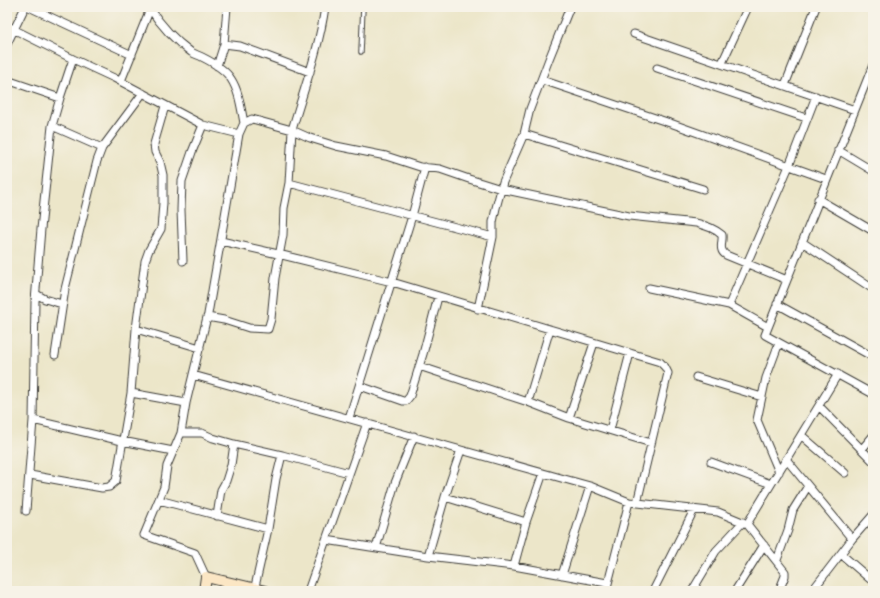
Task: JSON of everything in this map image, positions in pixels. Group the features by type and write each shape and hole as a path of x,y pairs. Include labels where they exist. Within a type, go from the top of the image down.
{"street":[{"path":"7,44 10,28 25,7"},
{"path":"29,7 132,55"},
{"path":"217,66 224,44 227,7"},
{"path":"207,320 207,317 224,320 249,328 268,329 271,319 278,254 283,235 284,208 289,184 292,130 310,72 323,23 325,7"},
{"path":"478,309 493,237 493,222 503,182 524,134 530,109 570,7"},
{"path":"722,63 748,7"},
{"path":"785,85 816,7"},
{"path":"121,81 149,8"},
{"path":"149,8 166,30 178,41 192,52 217,66 230,77 236,86 244,123 239,134 207,320 186,403 181,433 167,466 164,487 144,535 195,553 206,577 204,591"},
{"path":"10,28 73,60 143,92 165,106 203,125 239,134"},
{"path":"634,34 855,110"},
{"path":"224,44 240,46 310,72"},
{"path":"26,511 30,475 33,420 36,294 41,229 52,126 73,60"},
{"path":"873,65 871,76 826,179 765,335 873,394"},
{"path":"657,68 806,118"},
{"path":"7,80 60,98"},
{"path":"542,80 673,124 826,179"},
{"path":"55,355 65,289 102,148 143,92"},
{"path":"729,305 789,166 806,118 816,96"},
{"path":"30,475 102,488 109,487 116,481 122,441 132,393 136,329 145,261 149,250 161,229 163,176 160,162 155,152 154,144 165,106"},
{"path":"244,123 252,119 257,120 292,130 310,138 336,146 386,156 420,167 440,169 501,189 629,216 696,223 707,226 722,235 721,248 723,253 787,280"},
{"path":"183,261 181,210 182,181 203,125"},
{"path":"52,126 102,148"},
{"path":"524,134 703,189"},
{"path":"838,150 873,171"},
{"path":"350,418 412,216 425,167"},
{"path":"289,184 493,237"},
{"path":"818,199 873,231"},
{"path":"221,241 392,282 478,309 660,362 668,373 637,503"},
{"path":"802,242 873,289"},
{"path":"649,288 729,305 768,327"},
{"path":"36,294 45,299 62,304"},
{"path":"360,386 403,401 410,396 438,297"},
{"path":"777,304 873,356"},
{"path":"136,329 200,348"},
{"path":"528,402 550,329"},
{"path":"569,418 594,343"},
{"path":"779,343 766,378 757,420 779,472"},
{"path":"610,430 630,353"},
{"path":"419,366 528,402 569,418 651,443"},
{"path":"692,591 716,551 745,523 779,472 838,374"},
{"path":"193,375 543,472 590,486 629,502 718,512 745,523 777,560 785,572 785,576 778,591"},
{"path":"696,377 762,397"},
{"path":"132,393 186,403"},
{"path":"819,406 873,461"},
{"path":"33,420 122,441 173,451"},
{"path":"308,591 367,423"},
{"path":"181,433 202,433 234,444 349,473"},
{"path":"801,435 845,473"},
{"path":"376,548 396,483 414,436"},
{"path":"862,449 873,436"},
{"path":"218,516 221,490 226,481 231,465 234,444"},
{"path":"428,556 445,497 461,450"},
{"path":"254,590 268,529 276,479 282,455"},
{"path":"786,459 852,539"},
{"path":"711,462 771,484"},
{"path":"514,566 526,522 543,472"},
{"path":"562,575 590,486"},
{"path":"777,560 788,530 793,510 808,486"},
{"path":"445,497 526,522"},
{"path":"159,500 268,529"},
{"path":"326,540 428,556 514,566 562,575 606,589 629,502"},
{"path":"653,591 694,510"},
{"path":"812,591 852,539 873,515"},
{"path":"736,591 764,545"},
{"path":"841,554 873,579"},
{"path":"206,577 254,590 265,591"}],"lane":[{"path":"361,52 363,7"}]}
